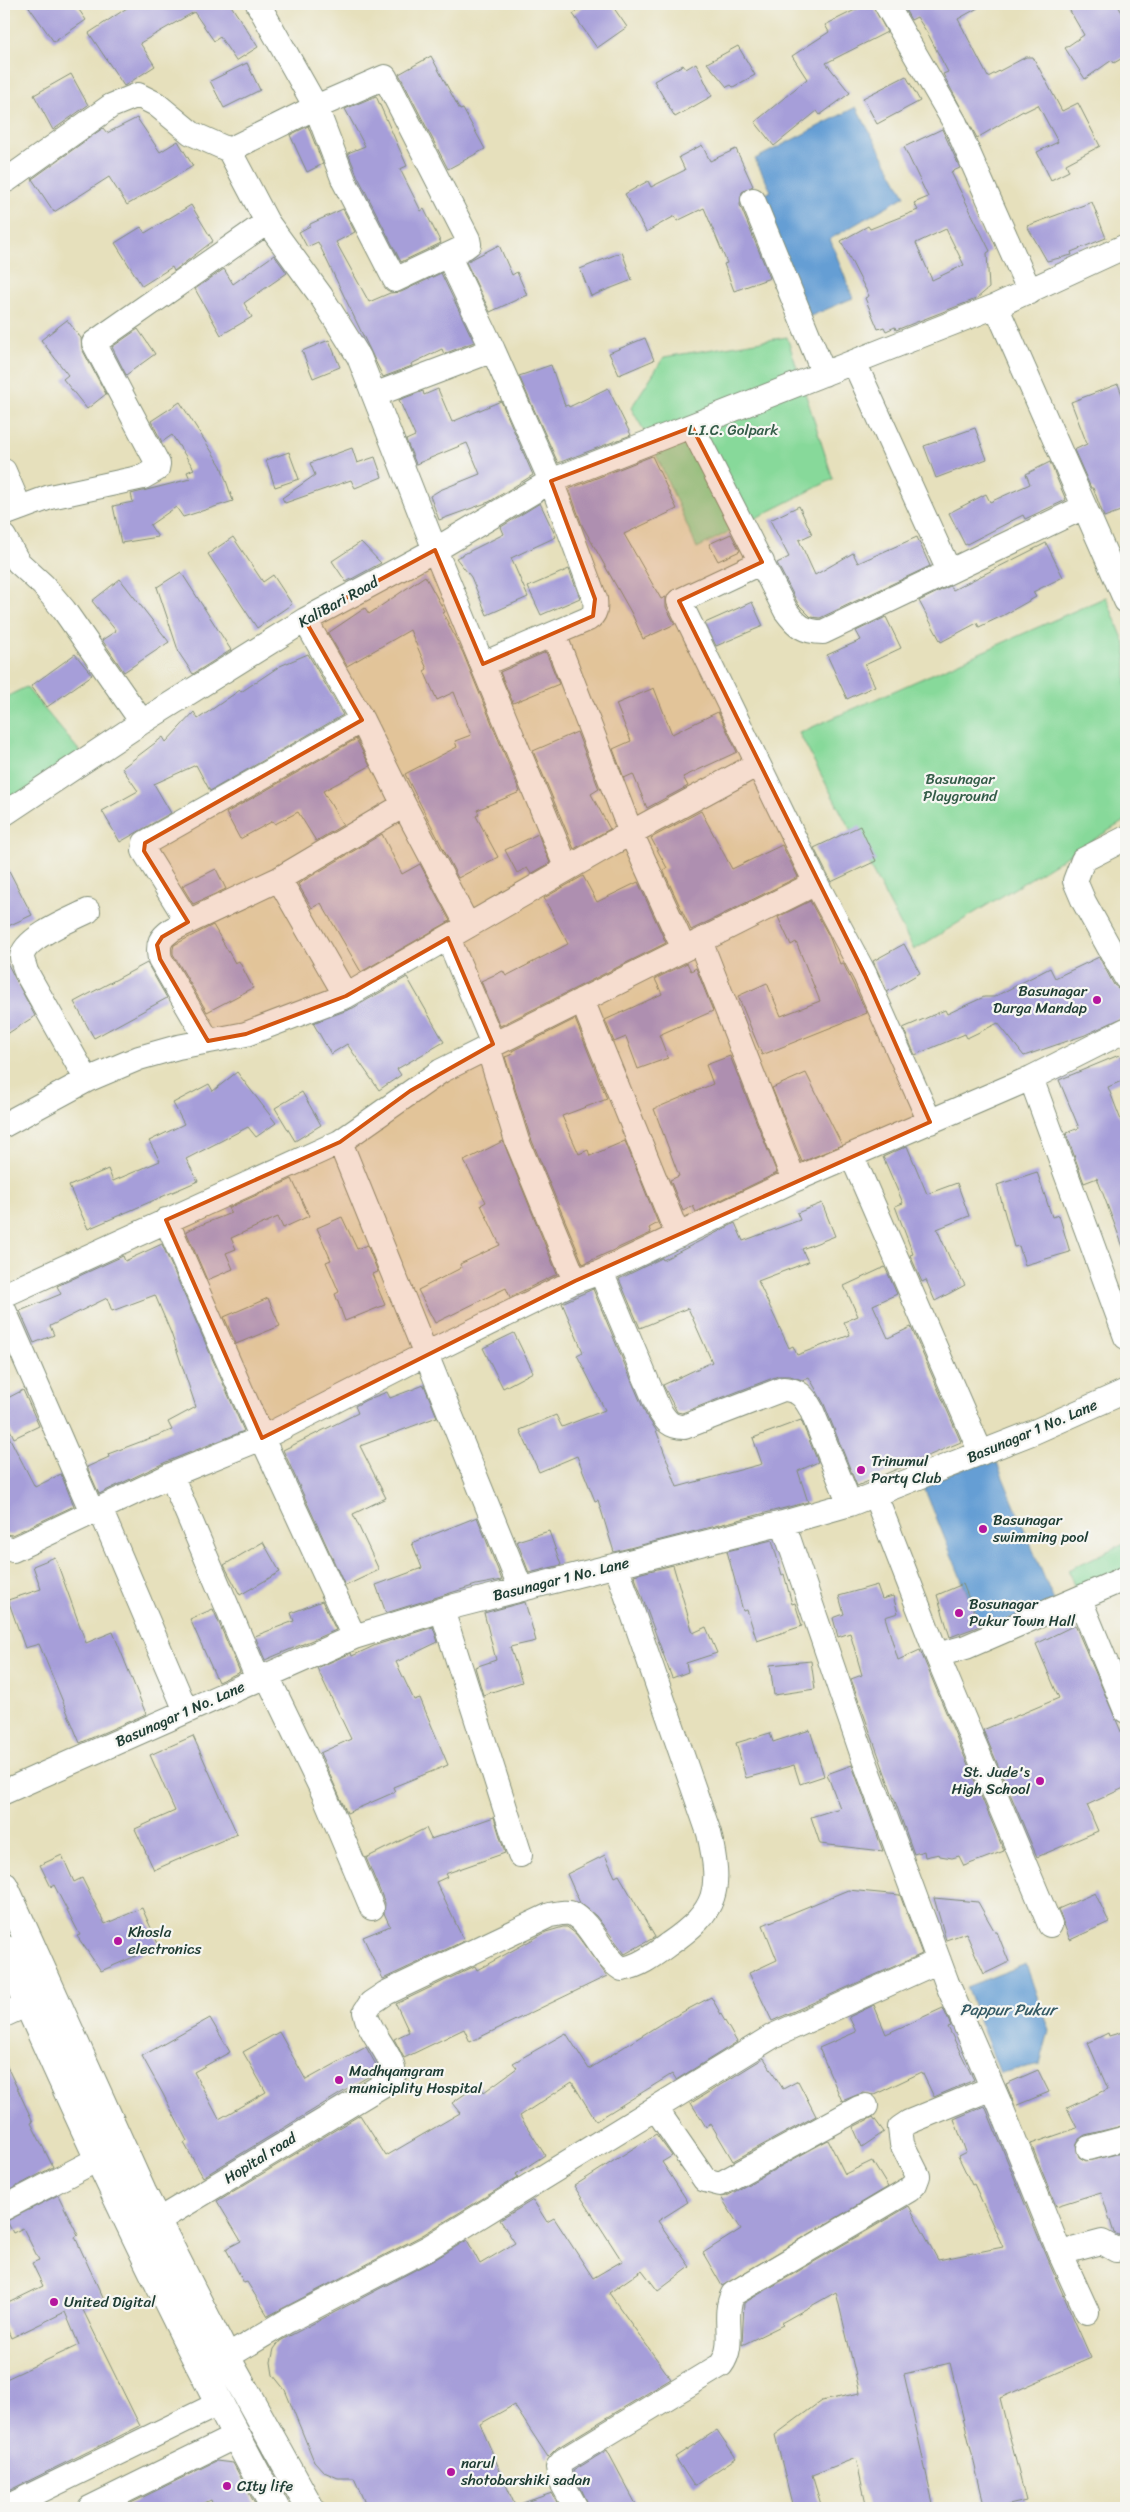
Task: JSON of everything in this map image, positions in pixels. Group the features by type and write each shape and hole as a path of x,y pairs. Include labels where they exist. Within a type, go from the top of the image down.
{"main road":[{"path":"4,1886 146,2228 202,2372 276,2508"},
{"path":"4,1949 16,2010 100,2158 226,2357 310,2508"}],"street":[{"path":"229,150 316,107 381,77 388,80 469,244 465,248 395,280 344,182 316,107 258,4"},
{"path":"886,4 956,123 1030,292"},
{"path":"7,180 111,106 138,95 156,104 191,133 229,150 267,222 321,296 359,357 435,550 567,869"},
{"path":"753,200 824,374"},
{"path":"4,471 12,510 50,496 143,477 158,469 158,464 139,424 94,342 267,222"},
{"name":"KaliBari Road","path":"4,814 142,722 304,620 435,550 552,481 996,306 1030,292 1126,246"},
{"path":"448,255 494,350 552,481 595,599 596,608 593,616 588,619 482,664"},
{"path":"996,306 1126,601"},
{"path":"374,395 494,350"},
{"path":"854,362 949,571"},
{"path":"692,427 786,610 797,626 809,632 823,632 1084,507"},
{"path":"4,536 18,562 43,585 64,610 142,722"},
{"path":"762,562 679,601 816,883 868,982 930,1122"},
{"path":"304,620 362,720 404,805 468,926"},
{"path":"554,634 631,833 692,945 794,1180"},
{"path":"188,922 144,851 145,843 362,720"},
{"path":"4,1125 87,1080 139,1058 246,1034 346,996 567,869 758,764"},
{"path":"208,1041 160,960 157,945 162,937 188,922 279,879 404,805"},
{"path":"1126,838 1082,860 1075,881 1084,902 1126,978"},
{"path":"279,879 346,996"},
{"path":"4,1295 340,1142 410,1091 490,1045 816,883"},
{"path":"87,1080 26,972 22,956 26,947 34,939 88,911"},
{"path":"448,938 490,1045 518,1141 575,1282"},
{"path":"582,1000 678,1236"},
{"path":"4,1547 13,1550 171,1475 262,1438 426,1354 575,1282 601,1272 794,1180 1031,1078 1126,1030"},
{"path":"1031,1078 1126,1337"},
{"path":"340,1142 521,1589"},
{"path":"852,1156 981,1453"},
{"path":"166,1220 262,1438 354,1637"},
{"path":"601,1272 659,1410 666,1421 675,1427 684,1427 784,1389 796,1390 806,1398 850,1504"},
{"path":"4,1310 186,1711"},
{"name":"Basunagar 1 No. Lane","path":"4,1792 354,1637 442,1610 783,1524 850,1504 1034,1432 1126,1391"},
{"path":"171,1475 262,1678 324,1794 372,1908"},
{"path":"875,1495 937,1656 1050,1925"},
{"path":"783,1524 864,1759 938,1961 1060,2254 1088,2312"},
{"name":"Hopital road","path":"146,2228 386,2083 394,2074 392,2064 368,2024 365,2012 371,2003 386,1993 550,1915 561,1913 572,1913 581,1921 612,1963 622,1969 634,1967 692,1928 706,1912 712,1900 716,1878 715,1860 709,1833 616,1565"},
{"path":"937,1656 966,1647 1080,1600 1126,1578"},
{"path":"1080,1600 1126,1711"},
{"path":"442,1610 520,1855"},
{"path":"202,2372 287,2321 428,2248 773,2036 938,1961"},
{"path":"576,2508 560,2479 558,2467 564,2460 721,2365 729,2349 727,2313 734,2294 744,2286 909,2190 915,2184 918,2176 902,2144 900,2128 909,2122 992,2088"},
{"path":"656,2109 705,2180 720,2184 866,2106"},
{"path":"1089,2148 1126,2138"},
{"path":"4,2208 100,2158"},
{"path":"1060,2254 1102,2242 1116,2250 1126,2247"},
{"path":"5,2508 220,2404"},
{"path":"90,2508 236,2436"}],"highlighted area":[{"path":"692,427 762,562 679,601 865,975 930,1122 575,1281 262,1438 166,1220 340,1142 410,1091 493,1044 448,938 346,996 246,1034 208,1041 160,959 157,945 162,937 188,922 144,851 145,843 362,720 305,620 435,550 483,664 593,616 595,599 551,481"}],"green space":[{"name":"L.I.C. Golpark","path":"787,337 833,479 697,548 650,441 631,408 664,357"},
{"name":"Basunagar Playground","path":"1106,597 1126,646 1126,820 914,950 799,733"},
{"path":"26,687 87,760 4,819 4,698"},
{"path":"1126,1542 1126,1569 1075,1588 1068,1570"}],"water":[{"path":"856,107 905,196 830,239 853,298 806,318 758,199 771,191 755,159"},
{"name":"Basunagar swimming pool","path":"994,1456 1054,1601 982,1630 923,1485"},
{"name":"Pappur Pukur","path":"1026,1964 1049,2031 1040,2064 1000,2073 966,1987"}],"building":[{"path":"27,4 75,4 86,20 54,42"},
{"path":"133,4 230,4 258,47 236,61 220,37 214,41 194,12 140,43 155,66 124,86 89,33"},
{"path":"587,4 611,4 627,27 597,48 573,14"},
{"path":"867,4 872,4 887,32 826,63 850,93 820,115 817,111 774,146 755,122 807,79 792,56 829,32 825,25"},
{"path":"902,4 985,4 958,19 988,77 1026,57 1033,57 1062,111 1078,103 1100,146 1066,164 1069,171 1051,180 1037,152 1058,142 1038,105 1023,111 977,138 943,74 948,72 928,34 917,17 911,20"},
{"path":"1066,4 1117,4 1126,19 1126,56 1114,63 1112,60 1085,79 1065,48 1084,35"},
{"path":"738,46 755,75 733,87 731,85 727,87 707,63"},
{"path":"431,56 460,110 463,109 485,149 448,169 399,74"},
{"path":"247,63 260,90 224,108 210,81"},
{"path":"696,63 712,96 675,117 654,81 683,65 686,69"},
{"path":"71,74 88,105 53,130 34,95"},
{"path":"906,76 920,101 877,124 863,98"},
{"path":"376,96 407,166 400,169 421,211 424,209 441,243 401,262 357,175 348,153 365,146 345,109"},
{"path":"137,118 160,152 178,141 193,166 127,205 109,177 54,212 32,179 103,128 107,133"},
{"path":"308,126 323,164 307,172 290,135"},
{"path":"942,129 960,168 951,172 990,251 987,253 989,288 976,299 896,330 895,327 886,331 884,327 878,329 865,298 869,296 841,241 868,226 870,229 918,210 914,203 928,197 904,147","holes":["946,229 964,265 932,280 916,243"]},
{"path":"702,145 710,161 736,149 753,186 742,192 740,205 770,278 734,291 724,264 727,263 704,208 677,221 675,216 646,232 625,194 648,181 651,187 685,170 679,157"},
{"path":"1092,202 1106,238 1071,252 1072,255 1047,261 1027,226"},
{"path":"191,205 213,241 174,271 172,267 142,286 115,243 141,227 145,233"},
{"path":"343,209 355,232 336,242 369,302 390,293 401,292 441,273 474,342 444,354 442,349 411,364 412,366 383,377 318,242 307,247 299,232 310,226 310,224"},
{"path":"499,245 512,275 517,272 527,295 490,312 466,262"},
{"path":"622,252 632,280 591,296 580,269"},
{"path":"274,255 287,273 244,303 252,317 221,335 195,289 224,269 233,284"},
{"path":"67,320 81,338 82,349 106,394 87,409 63,379 68,375 41,340"},
{"path":"138,329 155,354 126,375 112,347"},
{"path":"645,338 654,360 619,375 609,353"},
{"path":"329,340 340,367 313,378 302,351"},
{"path":"551,365 565,406 568,405 569,407 608,388 631,435 558,463 519,376"},
{"path":"1118,384 1126,405 1126,509 1104,517 1093,488 1091,488 1074,450 1087,444 1071,402"},
{"path":"438,389 452,422 501,401 533,475 489,502 439,520 430,496 480,474 467,443 416,464 406,440 415,436 399,400 423,391 424,395"},
{"path":"180,402 221,466 233,501 183,517 176,507 150,525 158,537 121,543 113,506 133,502 131,494 190,479 187,472 194,469 172,435 162,442 151,421"},
{"path":"975,428 987,459 936,478 924,446"},
{"path":"352,448 357,463 375,457 382,477 355,488 351,480 285,503 282,498 315,475 310,463"},
{"path":"289,452 299,479 275,487 266,460"},
{"path":"652,456 677,509 624,534 661,599 666,597 666,607 675,624 643,639 632,614 582,525 569,489"},
{"path":"1050,462 1066,500 1025,519 1023,515 965,545 949,513 986,494 990,502 1030,484 1026,474"},
{"path":"540,503 556,537 511,558 528,597 487,615 471,577 456,558 504,534 501,527"},
{"path":"799,506 812,534 799,540 815,575 853,553 858,563 917,537 930,566 820,618 811,617 798,604 777,563 789,557 770,520"},
{"path":"731,534 740,551 718,561 709,544"},
{"path":"233,537 263,582 273,575 292,604 257,628 208,554"},
{"path":"361,542 381,563 346,582 332,561"},
{"path":"1046,543 1063,577 1033,592 1036,597 1004,615 979,627 977,623 941,642 919,601 950,586 953,590"},
{"path":"569,569 580,598 541,615 528,587"},
{"path":"181,572 231,650 193,674 179,653 157,587"},
{"path":"425,576 445,612 443,613 463,653 520,792 477,810 479,814 476,816 498,857 458,878 405,774 457,747 455,741 471,735 454,692 437,700 424,671 427,669 410,630 347,666 328,633 365,608 369,614"},
{"path":"120,579 169,642 124,672 102,640 116,631 92,601"},
{"path":"752,602 763,626 716,646 705,623"},
{"path":"886,617 901,648 865,665 875,686 847,699 827,655 861,640 856,631"},
{"path":"546,652 559,684 513,703 500,672"},
{"path":"75,654 92,675 47,707 31,686"},
{"path":"308,654 343,715 210,791 196,765 154,784 171,813 120,842 102,811 138,791 122,768 163,737 166,742 194,712 198,719 240,690 241,692 280,666"},
{"path":"654,688 672,734 718,712 737,752 683,777 688,786 647,808 633,774 624,778 613,749 631,741 616,704"},
{"path":"577,732 599,789 591,794 610,829 574,849 533,751"},
{"path":"356,739 370,766 323,791 343,825 316,841 298,812 275,824 273,821 240,839 226,813"},
{"path":"701,811 732,869 782,845 798,877 691,930 663,870 667,868 651,838"},
{"path":"860,826 876,861 831,882 814,848"},
{"path":"382,834 402,874 420,864 450,921 361,972 321,903 312,908 298,884"},
{"path":"538,834 550,863 531,874 527,868 517,873 505,850"},
{"path":"4,861 32,915 4,928"},
{"path":"216,869 226,889 193,904 182,886"},
{"path":"583,876 597,902 638,882 666,943 500,1026 481,981 503,971 506,976 568,944 544,898"},
{"path":"810,901 829,936 840,964 843,963 867,1013 762,1055 738,996 767,983 781,1016 820,1001 796,942 791,945 778,917"},
{"path":"213,925 235,963 239,961 253,988 207,1012 173,954 173,949 174,945"},
{"path":"904,944 920,973 887,992 873,961"},
{"path":"4,957 35,1016 4,1036"},
{"path":"1099,957 1114,985 1126,993 1126,1016 1085,1035 1024,1056 998,1023 967,1038 965,1034 915,1055 903,1028 945,1010 947,1014 984,997 994,997 1050,968 1055,978"},
{"path":"147,963 167,998 94,1038 74,1002"},
{"path":"687,963 691,971 696,968 713,1011 659,1035 668,1058 638,1069 626,1037 614,1042 605,1020 662,994 655,979"},
{"path":"407,977 444,1042 397,1069 401,1075 379,1090 347,1044 331,1054 313,1023 353,1008"},
{"path":"575,1019 607,1099 562,1116 579,1154 588,1150 590,1156 625,1141 658,1223 649,1228 651,1233 583,1264 530,1136 505,1057 513,1054 512,1051"},
{"path":"1119,1055 1126,1072 1126,1079 1108,1087 1126,1133 1125,1252 1097,1178 1084,1183 1066,1133 1079,1128 1059,1080"},
{"path":"730,1056 777,1173 696,1212 693,1206 683,1211 670,1180 679,1176 654,1109 713,1084 706,1065"},
{"path":"237,1072 276,1123 256,1137 248,1127 186,1159 198,1181 88,1229 69,1186 108,1169 113,1181 160,1161 149,1141 184,1124 173,1103 209,1084 213,1091"},
{"path":"806,1073 842,1145 802,1162 772,1088"},
{"path":"302,1092 321,1125 295,1141 275,1108"},
{"path":"503,1141 557,1274 510,1297 506,1288 435,1323 418,1290 461,1268 460,1264 500,1245 481,1205 486,1202 464,1161"},
{"path":"907,1146 927,1194 957,1183 969,1216 937,1229 951,1261 965,1285 935,1301 926,1280 922,1282 910,1255 913,1254 895,1206 903,1203 883,1157"},
{"path":"1037,1172 1052,1217 1059,1215 1070,1252 1025,1265 1019,1246 1014,1247 997,1185"},
{"path":"292,1179 309,1216 283,1228 278,1217 231,1238 236,1249 226,1253 233,1269 207,1280 186,1231 231,1213 228,1208"},
{"path":"822,1203 835,1236 802,1249 808,1262 758,1281 789,1348 793,1346 797,1355 850,1335 844,1322 858,1316 844,1286 885,1267 897,1294 873,1305 888,1338 911,1327 961,1442 857,1486 824,1404 809,1377 802,1380 790,1376 778,1376 682,1413 677,1412 663,1385 712,1362 688,1308 640,1328 619,1279 662,1258 663,1260 735,1223 743,1241 800,1220 797,1213"},
{"path":"342,1217 357,1249 367,1245 378,1272 372,1274 385,1305 345,1321 335,1294 339,1292 326,1262 331,1260 317,1228"},
{"path":"162,1244 244,1431 166,1462 99,1494 87,1467 109,1457 108,1454 172,1430 168,1422 196,1407 171,1333 155,1295 112,1311 107,1298 50,1326 54,1335 34,1343 20,1311 61,1294 57,1286 123,1256 125,1261"},
{"path":"593,1289 646,1415 656,1430 677,1487 762,1464 753,1438 801,1420 818,1462 798,1471 808,1502 614,1552 598,1500 595,1501 577,1456 539,1472 520,1430 556,1415 562,1427 605,1410 577,1355 583,1352 562,1303"},
{"path":"268,1298 280,1326 236,1344 224,1317"},
{"path":"514,1333 533,1372 503,1388 483,1348"},
{"path":"424,1385 437,1417 360,1446 386,1498 353,1514 379,1570 345,1586 283,1450 358,1413 355,1406 366,1400 387,1392 390,1398"},
{"path":"23,1390 39,1426 14,1438 4,1417 4,1400"},
{"path":"4,1427 35,1487 61,1474 74,1506 12,1535 4,1534"},
{"path":"477,1517 502,1580 476,1585 386,1613 376,1585 422,1568 412,1543"},
{"path":"549,1531 561,1565 529,1573 517,1541"},
{"path":"772,1540 792,1604 795,1603 802,1626 757,1641 747,1610 743,1611 727,1551"},
{"path":"263,1542 280,1572 240,1595 224,1565"},
{"path":"55,1557 86,1643 113,1632 146,1714 80,1743 39,1644 25,1648 8,1600 41,1589 33,1566"},
{"path":"673,1565 693,1633 706,1627 717,1653 686,1663 688,1672 672,1678 634,1575"},
{"name":"Bosunagar Pukur Town Hall","path":"963,1584 980,1626 950,1637 937,1595"},
{"path":"877,1585 882,1599 893,1596 898,1613 885,1617 898,1660 920,1650 1004,1851 964,1866 959,1856 952,1858 940,1856 939,1854 925,1857 924,1851 914,1854 851,1679 862,1675 850,1633 838,1637 833,1618 844,1614 839,1596"},
{"path":"322,1601 336,1630 265,1660 255,1636 294,1621 291,1613"},
{"path":"525,1602 536,1641 510,1647 522,1682 483,1695 475,1667 496,1660 484,1613"},
{"path":"213,1609 240,1672 218,1682 190,1619"},
{"path":"1075,1625 1126,1743 1126,1787 1087,1805 1098,1831 1037,1857 983,1730 1059,1698 1036,1644"},
{"path":"433,1627 438,1642 396,1662 414,1700 420,1698 448,1765 393,1787 395,1792 347,1813 320,1753 351,1739 317,1668 351,1653 352,1656 376,1645"},
{"path":"811,1661 815,1689 774,1695 770,1665"},
{"path":"810,1730 824,1776 800,1784 794,1765 746,1778 736,1743 770,1733 773,1742"},
{"path":"193,1736 237,1834 154,1870 135,1829 175,1811 150,1755"},
{"path":"852,1765 883,1851 820,1844 811,1817 840,1808 827,1774"},
{"path":"494,1817 505,1853 445,1874 447,1877 436,1882 464,1941 383,1979 363,1937 390,1926 384,1913 385,1903 366,1858 426,1828 431,1839"},
{"path":"62,1855 74,1882 82,1878 105,1924 142,1908 159,1946 101,1971 77,1936 80,1935 54,1885 51,1887 40,1865"},
{"path":"605,1855 615,1877 619,1875 655,1937 625,1954 596,1916 580,1903 567,1874"},
{"path":"848,1890 900,1895 922,1954 772,2021 749,1973 777,1960 763,1925"},
{"path":"1095,1893 1109,1922 1070,1940 1058,1909"},
{"path":"934,1898 978,1902 995,1932 997,1932 1009,1962 984,1974 966,1933 946,1940"},
{"path":"567,1927 576,1934 607,1976 470,2042 464,2029 404,2058 394,2039 409,2032 396,2004 475,1966 477,1970 546,1932"},
{"path":"711,1997 737,2042 676,2080 672,2074 596,2121 572,2082 520,2116 545,2155 516,2174 518,2177 421,2236 268,2316 247,2282 244,2283 226,2249 241,2241 217,2201 360,2115 386,2156 460,2113 452,2103 479,2084 484,2092 517,2068 513,2063 566,2033 589,2069 662,2023"},
{"path":"874,2005 886,2034 943,2008 951,2026 948,2027 974,2080 934,2097 922,2072 874,2095 862,2093 842,2101 819,2048 856,2032 849,2017"},
{"path":"210,2018 230,2052 194,2072 219,2119 266,2092 243,2052 279,2032 306,2080 366,2047 379,2070 203,2177 184,2143 187,2141 142,2056"},
{"path":"1126,2031 1126,2125 1085,2135 1079,2139 1076,2145 1079,2157 1086,2161 1126,2152 1126,2234 1118,2235 1114,2233 1101,2192 1056,2206 1031,2144 1077,2128 1067,2108 1108,2089 1088,2043 1108,2033 1109,2036"},
{"path":"764,2058 783,2089 798,2081 816,2116 733,2161 711,2124 706,2127 691,2103"},
{"path":"4,2060 33,2122 31,2123 53,2167 4,2193"},
{"path":"1038,2070 1049,2092 1015,2106 1006,2084"},
{"path":"985,2106 1047,2258 1091,2358 1000,2398 1026,2501 996,2508 985,2508 950,2363 904,2374 934,2508 867,2508 856,2458 812,2475 822,2508 793,2508 775,2435 821,2401 860,2393 836,2292 781,2323 783,2325 742,2345 744,2303 909,2206 938,2260 1003,2247 974,2184 972,2185 958,2156 966,2152 954,2119"},
{"path":"873,2117 884,2132 862,2147 853,2127"},
{"path":"656,2134 672,2156 662,2162 688,2202 658,2221 690,2267 658,2291 642,2270 609,2293 671,2379 557,2448 548,2457 514,2405 480,2424 516,2508 367,2508 354,2478 338,2478 324,2472 314,2461 285,2390 273,2375 271,2362 274,2349 280,2341 434,2260 467,2240 480,2264 515,2243 500,2220 533,2200 547,2222 554,2218 593,2278 622,2261 574,2186"},
{"path":"828,2140 845,2174 872,2161 888,2187 722,2286 703,2253 741,2229 721,2197 727,2196"},
{"path":"58,2195 78,2235 75,2237 104,2300 83,2310 140,2426 4,2493 4,2380 79,2345 65,2312 11,2338 4,2322 4,2305 43,2286 32,2263 39,2260 23,2228 13,2233 7,2221"},
{"path":"717,2430 736,2458 694,2486 675,2457"},
{"path":"607,2450 638,2508 590,2508 573,2471"},
{"path":"216,2461 233,2463 257,2508 214,2508 211,2500 194,2508 121,2508"},
{"path":"552,2493 560,2508 517,2508 517,2505"}],"place":[{"name":"Basunagar Durga Mandap","path":"1097,1000"},
{"name":"Trinumul Party Club","path":"861,1470"},
{"name":"Basunagar swimming pool","path":"983,1529"},
{"name":"Bosunagar Pukur Town Hall","path":"959,1613"},
{"name":"St. Jude's High School","path":"1040,1781"},
{"name":"Khosla electronics","path":"118,1941"},
{"name":"Madhyamgram municiplity Hospital","path":"339,2080"},
{"name":"United Digital","path":"54,2302"},
{"name":"narul shotobarshiki sadan","path":"451,2472"},
{"name":"CIty life","path":"227,2486"}]}
